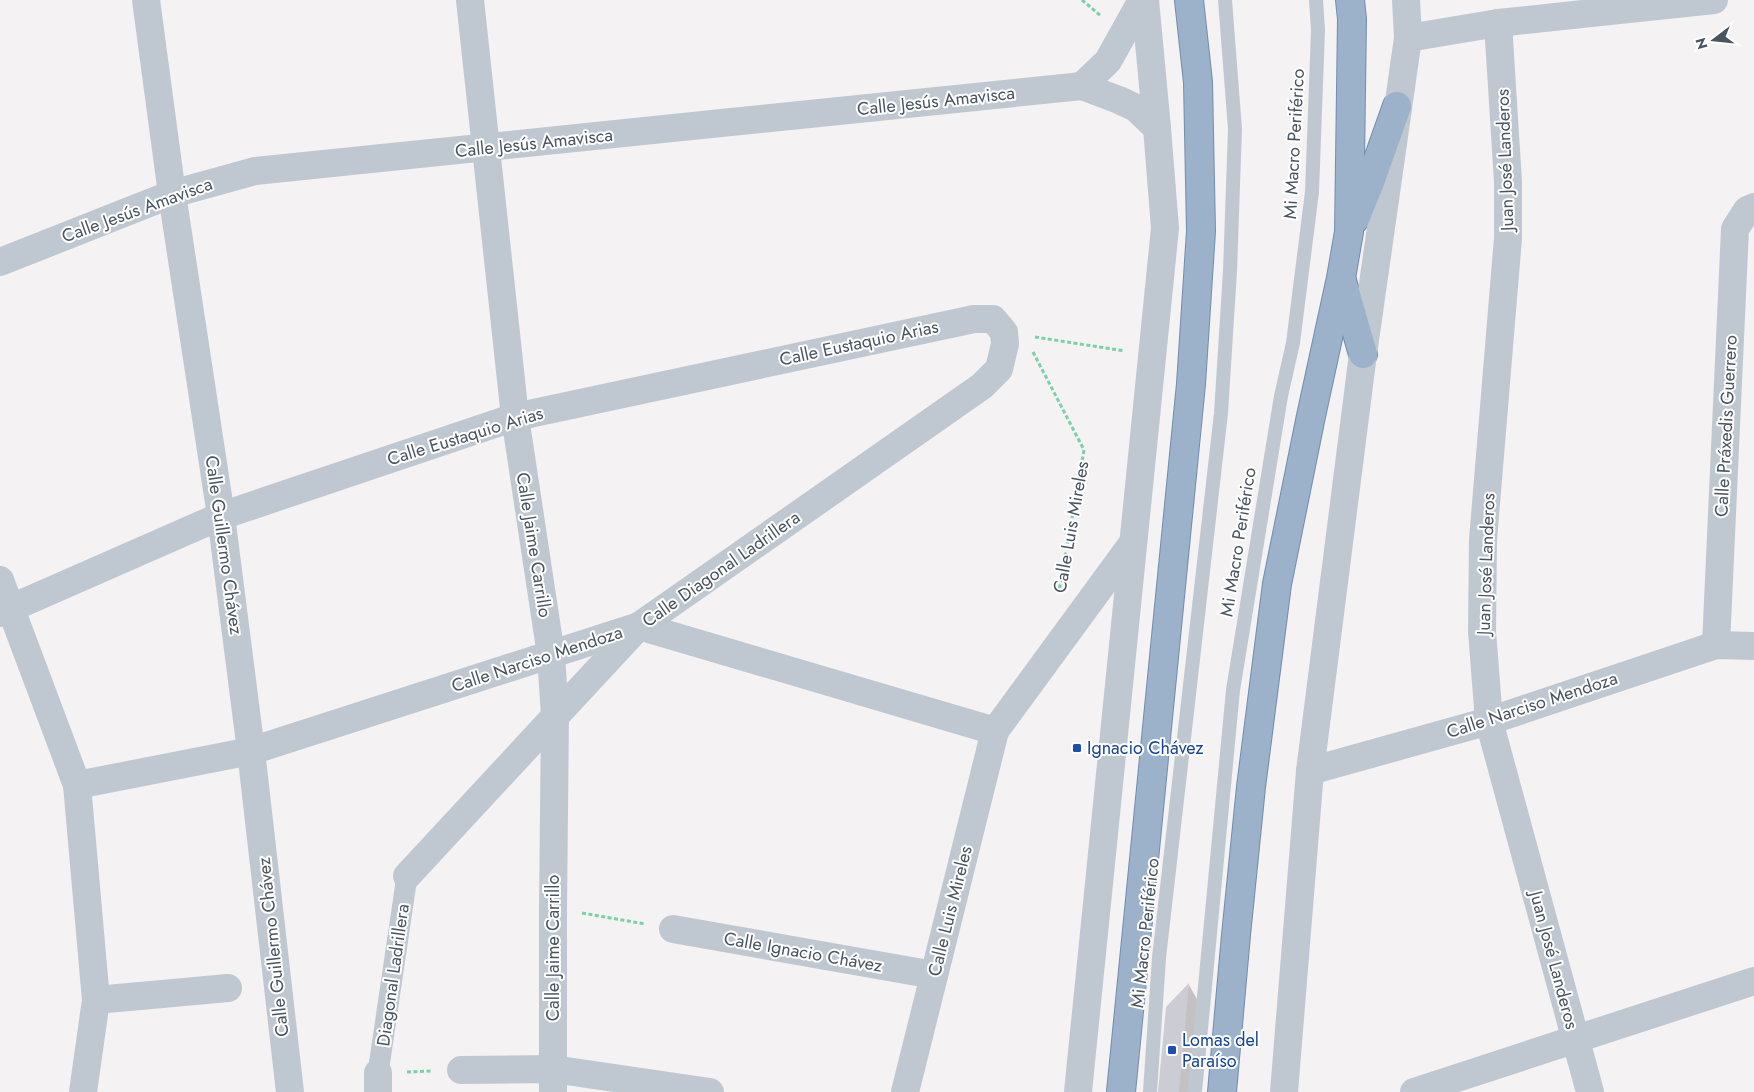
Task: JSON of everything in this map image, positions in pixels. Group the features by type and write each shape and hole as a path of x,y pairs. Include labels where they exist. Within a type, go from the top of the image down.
{"highway":[{"path":"1121,1092 1191,384 1199,260 1198,82 1189,0"},
{"path":"1222,1092 1250,797 1278,584 1349,232 1352,20 1350,0"},
{"path":"1349,232 1370,182 1397,106"},
{"path":"1341,278 1363,354"}],"street":[{"name":"Calle Guillermo Chávez","path":"146,0 172,194 221,516 251,751 290,1092"},
{"name":"Calle Jaime Carrillo","path":"470,0 515,417 551,655 555,716 553,1081"},
{"path":"1144,0 1108,61 1082,86 1136,108 1158,128"},
{"path":"1078,1092 1164,228 1158,128 1144,0"},
{"path":"1284,1092 1310,771 1363,354 1408,38 1406,0"},
{"path":"1408,38 1498,23 1714,0"},
{"name":"Juan José Landeros","path":"1498,23 1508,182 1508,238 1483,540 1482,631 1489,721 1590,1092"},
{"name":"Calle Jesús Amavisca","path":"0,262 172,194 255,171 1082,86"},
{"name":"Calle Práxedis Guerrero","path":"1716,645 1735,229 1751,208"},
{"name":"Calle Eustaquio Arias","path":"5,611 221,516 515,417 974,319 993,319 1004,332"},
{"name":"Calle Diagonal Ladrillera","path":"407,876 639,626 982,386 999,369 1005,344 1004,332"},
{"path":"996,731 1133,543"},
{"path":"0,580 5,611 77,785 96,1000 83,1092"},
{"name":"Calle Narciso Mendoza","path":"77,785 251,751 639,626 996,731"},
{"name":"Calle Narciso Mendoza","path":"1310,771 1489,721 1716,645 1754,646"},
{"name":"Calle Luis Mireles","path":"905,1092 996,731"},
{"name":"Diagonal Ladrillera","path":"378,1083 407,876"},
{"name":"Calle Ignacio Chávez","path":"672,929 934,975"},
{"path":"1414,1092 1754,982"},
{"path":"96,1000 228,988"},
{"path":"461,1070 553,1081 710,1092"}],"lane":[{"name":"Mi Macro Periférico","path":"1150,1092 1159,958 1221,413 1230,271 1235,129 1225,0"},
{"name":"Mi Macro Periférico","path":"1195,1092 1232,690 1281,396 1293,343 1312,192 1318,30 1316,0"}],"path":[{"path":"1004,332 1128,352"},
{"name":"Calle Luis Mireles","path":"1004,332 1028,342 1084,450 1059,594"},
{"path":"553,907 672,929"},
{"path":"378,1083 461,1070"}],"building":[{"name":"Lomas del Paraíso","path":"1189,983 1179,1092 1158,1092 1166,1007"}],"place":[{"name":"Ignacio Chávez","path":"1077,748"},
{"name":"Lomas del Paraíso","path":"1172,1050"}]}
